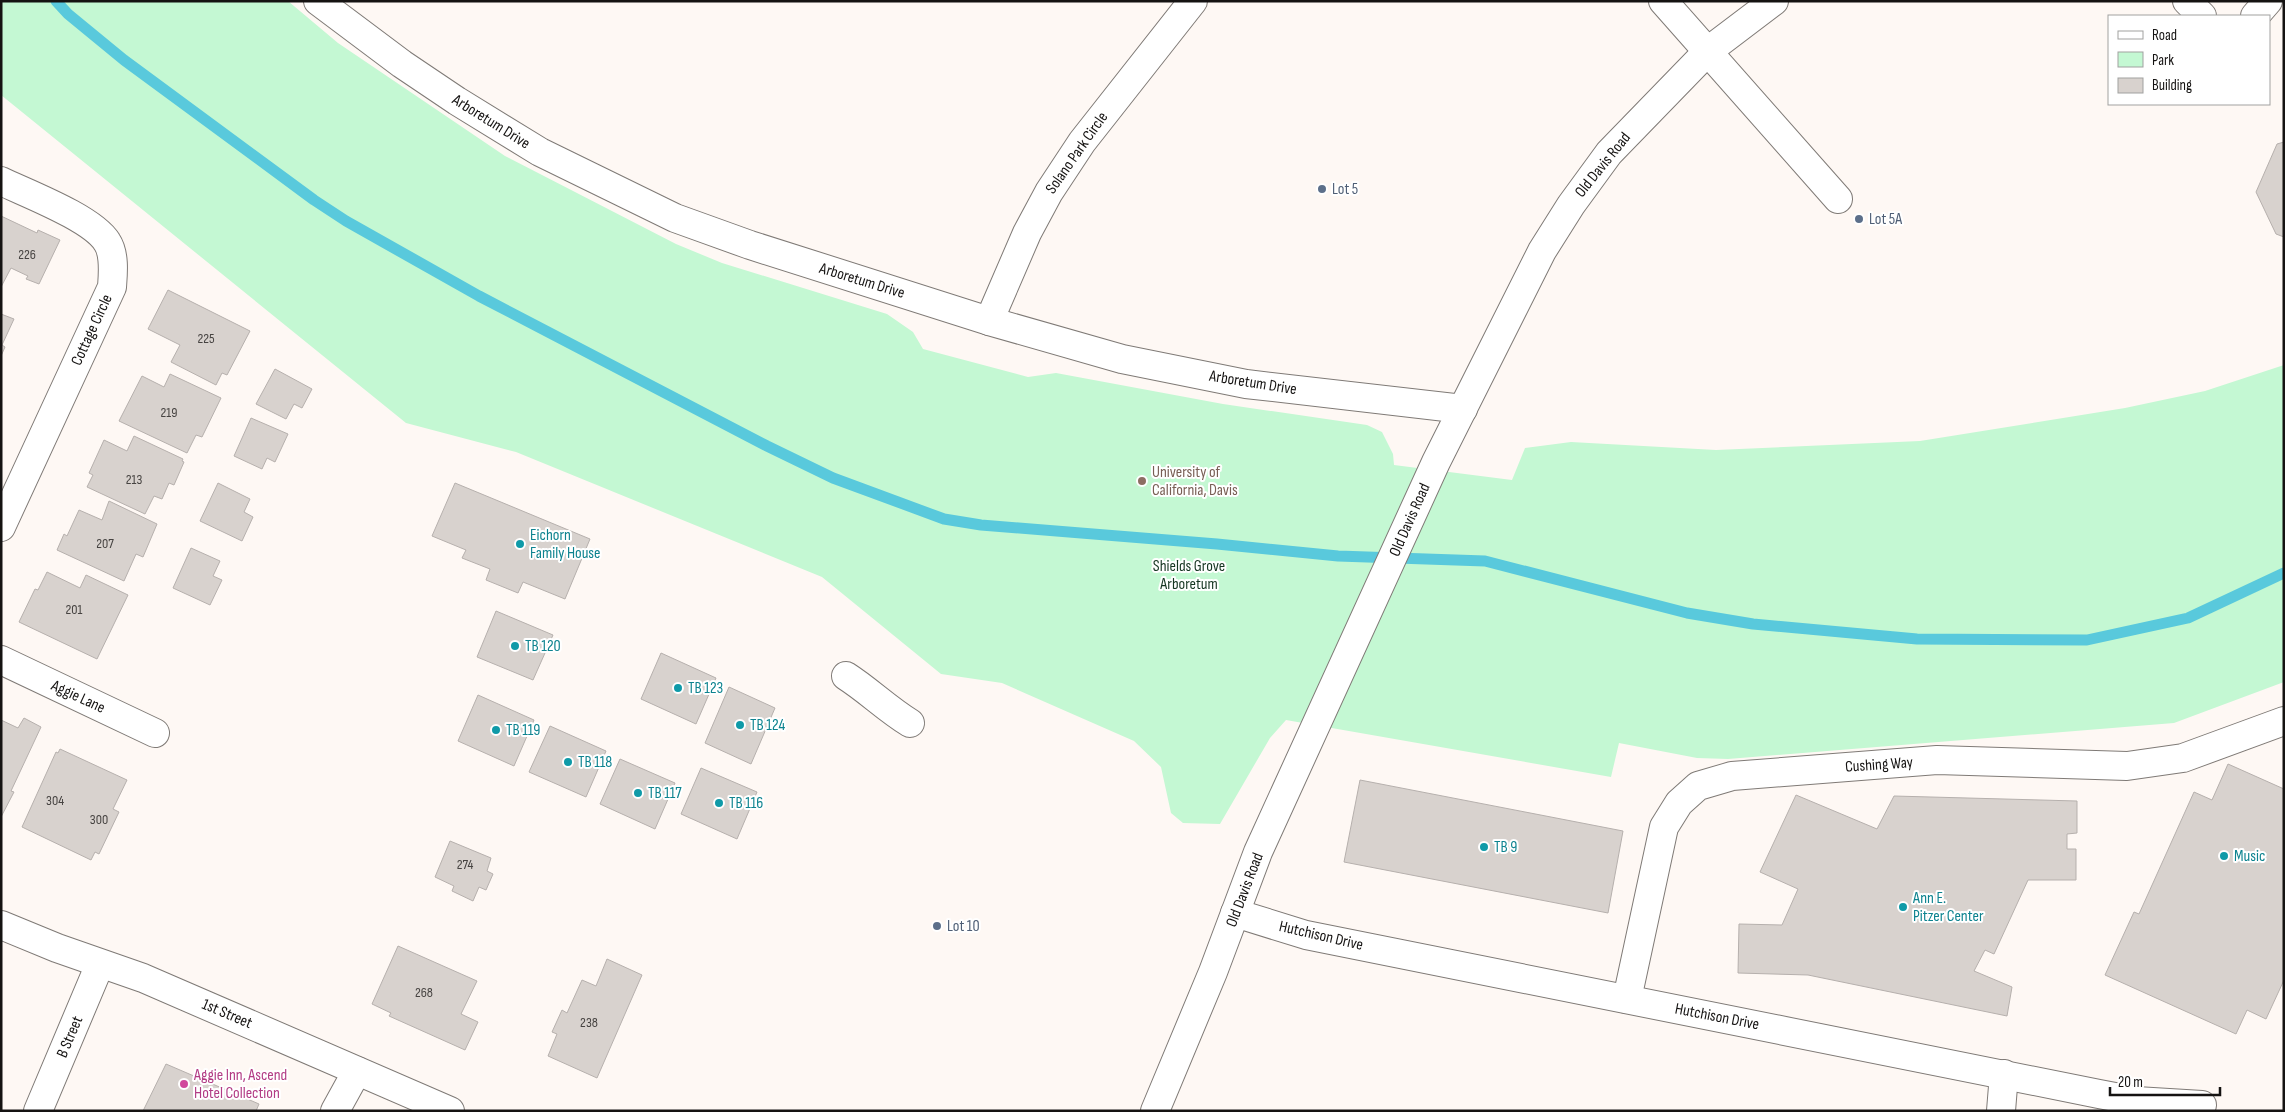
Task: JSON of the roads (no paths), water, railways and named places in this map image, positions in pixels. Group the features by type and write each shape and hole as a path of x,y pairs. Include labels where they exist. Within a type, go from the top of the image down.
{"street":[{"name":"Arboretum Drive","path":"318,1 402,64 515,137 540,152 675,218 815,266 989,321 1122,359 1246,384 1463,409"},
{"name":"Solano Park Circle","path":"989,321 1026,233 1049,192 1082,142 1193,1"},
{"path":"1663,1 1838,199"},
{"name":"Old Davis Road","path":"1155,1111 1213,972 1258,852 1408,525 1522,288 1571,205 1609,153 1708,51 1774,1"},
{"path":"2187,1 2201,15"},
{"path":"2256,15 2268,1"},
{"name":"Cottage Circle","path":"1,181 92,225 108,243 114,269 112,288 1,527"},
{"name":"Aggie Lane","path":"1,660 155,733"},
{"path":"846,676 859,684 888,710 910,723"},
{"name":"Cushing Way","path":"1627,999 1664,827 1679,803 1698,786 1732,776 1937,760 2127,766 2182,758 2284,721"},
{"name":"Hutchison Drive","path":"1235,913 1306,935 2136,1101 2186,1106"},
{"name":"1st Street","path":"1,924 57,948 143,978 450,1111"},
{"name":"B Street","path":"38,1111 100,964"},
{"path":"335,1111 357,1071"},
{"path":"2001,1111 2004,1074"}],"waterway":[{"path":"56,1 68,14 124,60 314,200 346,221 479,296 767,446 833,478 944,519 981,525 1338,556 1485,561 1687,613 1753,624 1917,639 2087,640 2188,618 2284,573"}],"place":[{"name":"Lot 5","path":"1322,189"},
{"name":"Lot 5A","path":"1859,219"},
{"name":"University of California, Davis","path":"1142,481"},
{"name":"Eichorn Family House","path":"520,544"},
{"name":"TB 120","path":"515,646"},
{"name":"TB 123","path":"678,688"},
{"name":"TB 124","path":"740,725"},
{"name":"TB 119","path":"496,730"},
{"name":"TB 118","path":"568,762"},
{"name":"TB 117","path":"638,793"},
{"name":"TB 116","path":"719,803"},
{"name":"TB 9","path":"1484,847"},
{"name":"Music","path":"2224,856"},
{"name":"Ann E. Pitzer Center","path":"1903,907"},
{"name":"Lot 10","path":"937,926"},
{"name":"Aggie Inn, Ascend Hotel Collection","path":"184,1084"}],"park label":[{"name":"Shields Grove Arboretum","path":"1189,575"}]}
